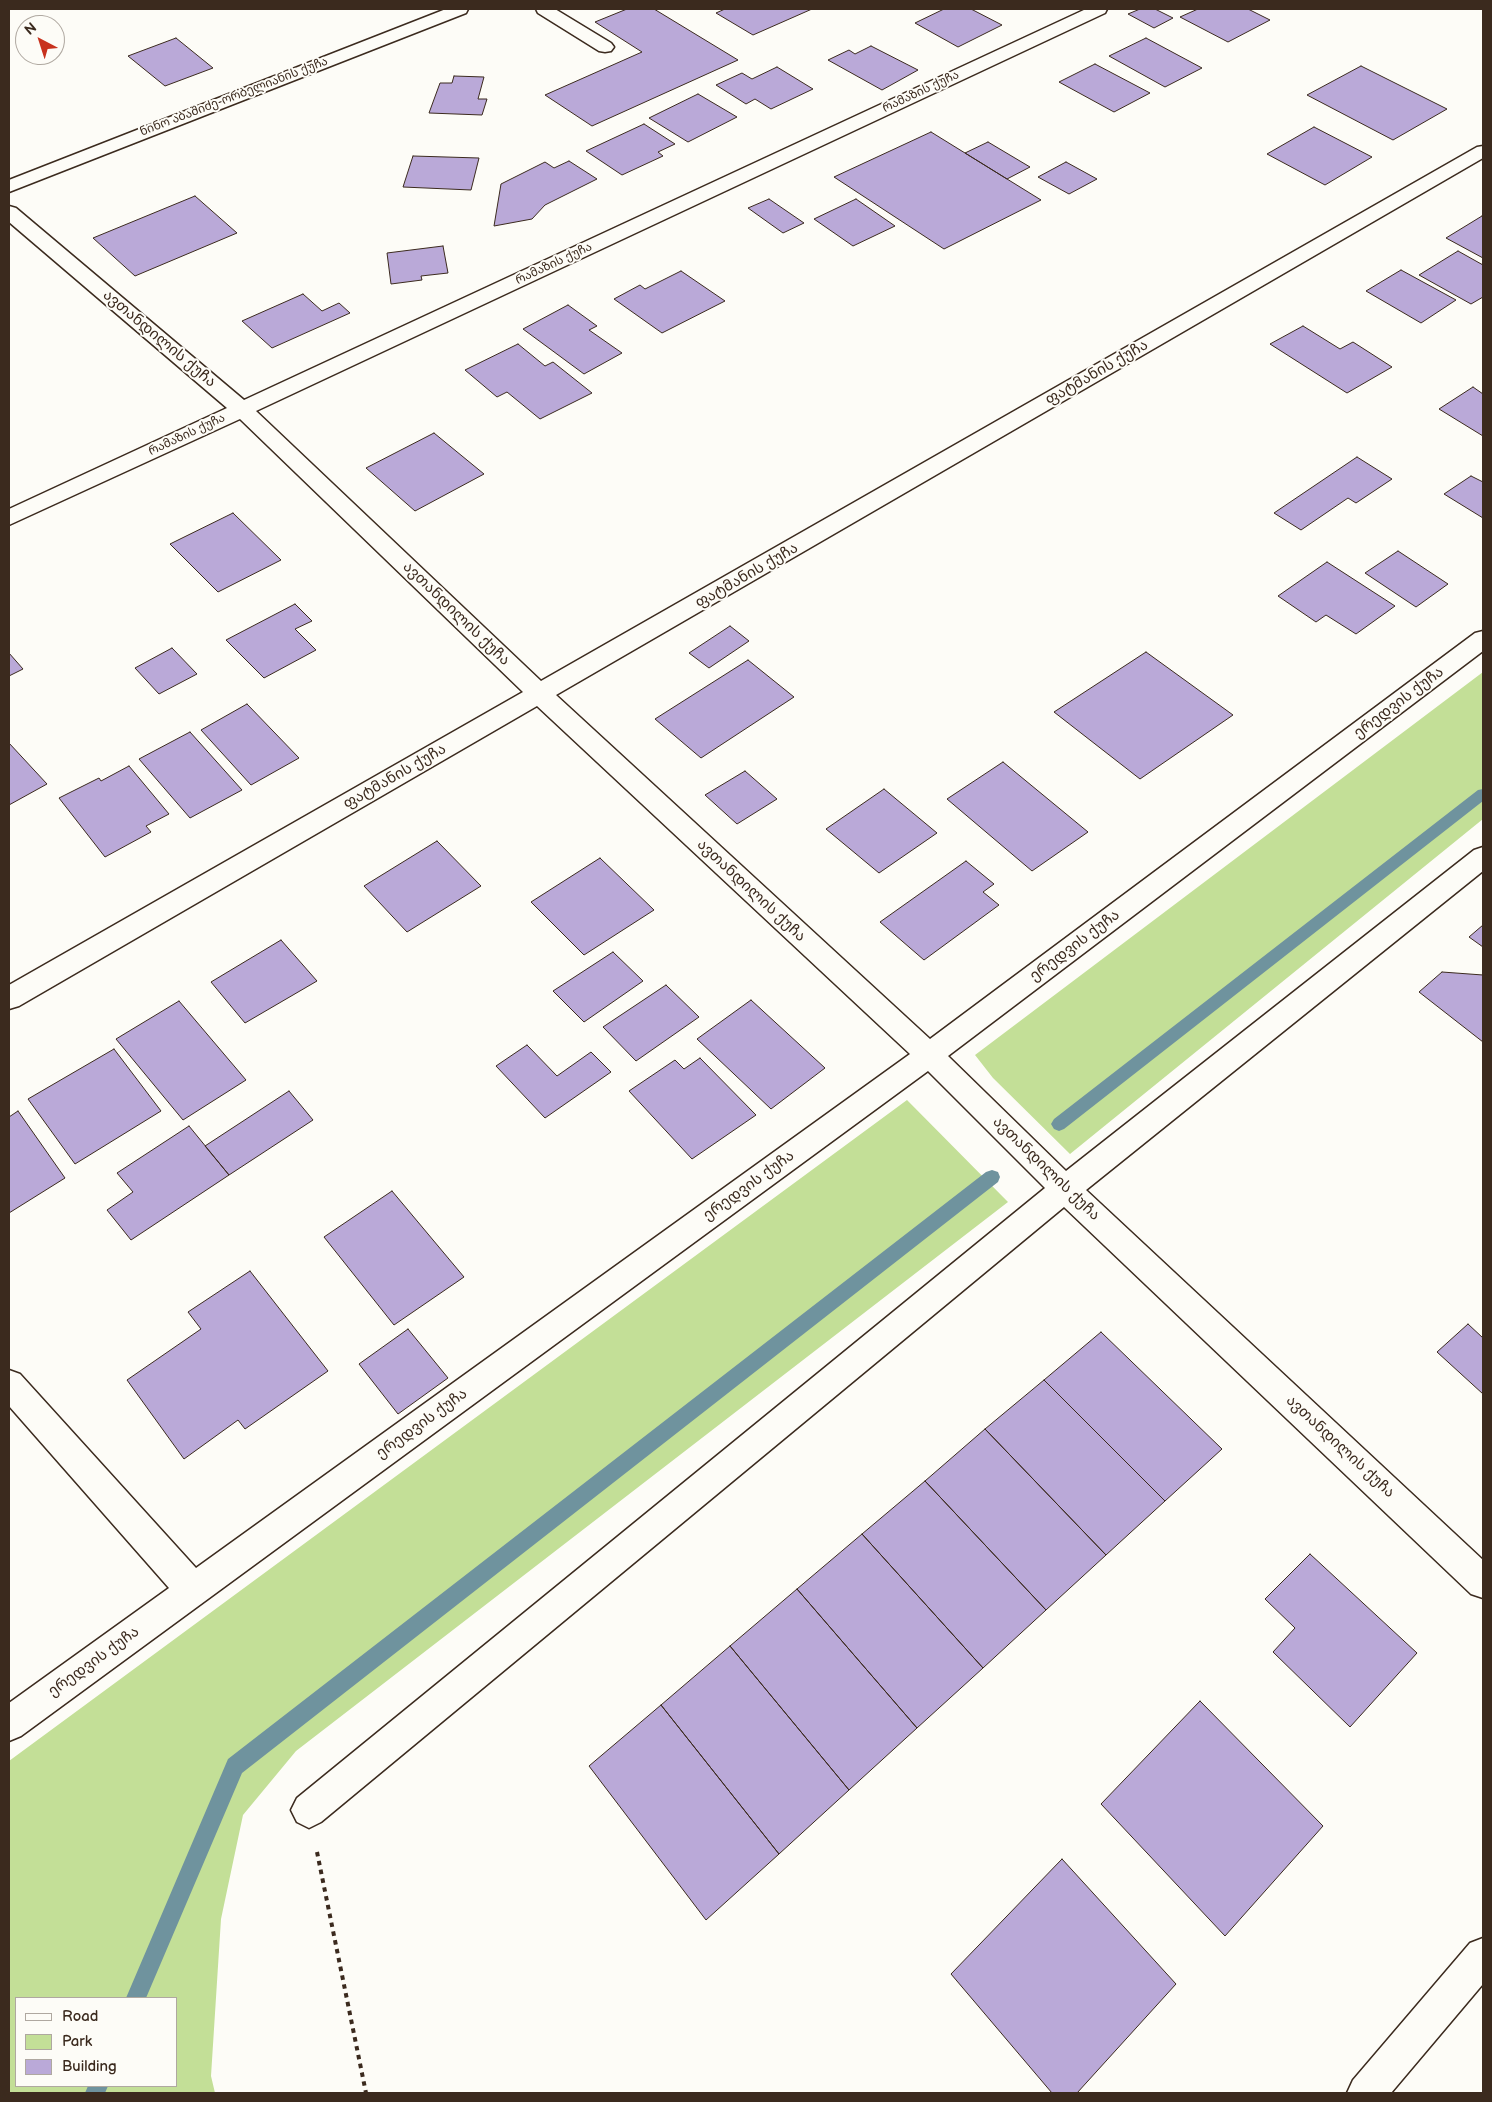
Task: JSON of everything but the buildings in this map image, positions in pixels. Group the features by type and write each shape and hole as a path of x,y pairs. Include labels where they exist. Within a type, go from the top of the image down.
{"street":[{"name":"ნინო აბაშიძე-ორბელიანის ქუჩა","path":"9,186 460,9"},
{"path":"544,9 605,48"},
{"name":"რამაზის ქუჩა","path":"9,518 1099,9"},
{"name":"ფატმანის ქუჩა","path":"9,998 1483,151"},
{"name":"ავთანდილის ქუჩა","path":"9,212 242,409 540,694 929,1055 1065,1189 1483,1582"},
{"name":"ერედვის ქუჩა","path":"9,1724 929,1055 1483,639"},
{"path":"309,1810 1065,1189 1483,857"},
{"path":"9,1384 193,1590"},
{"path":"1366,2093 1483,1956"}],"path":[{"path":"309,1810 366,2093"}],"green space":[{"path":"1483,672 1483,819 1070,1154 993,1078 975,1055"},
{"path":"907,1100 1008,1202 296,1751 243,1815 221,1919 211,2076 215,2093 9,2093 9,1761"}],"waterway":[{"path":"1059,1124 1483,794"},
{"path":"136,1997 235,1766 992,1177"},
{"path":"95,2093 98,2087"}]}
